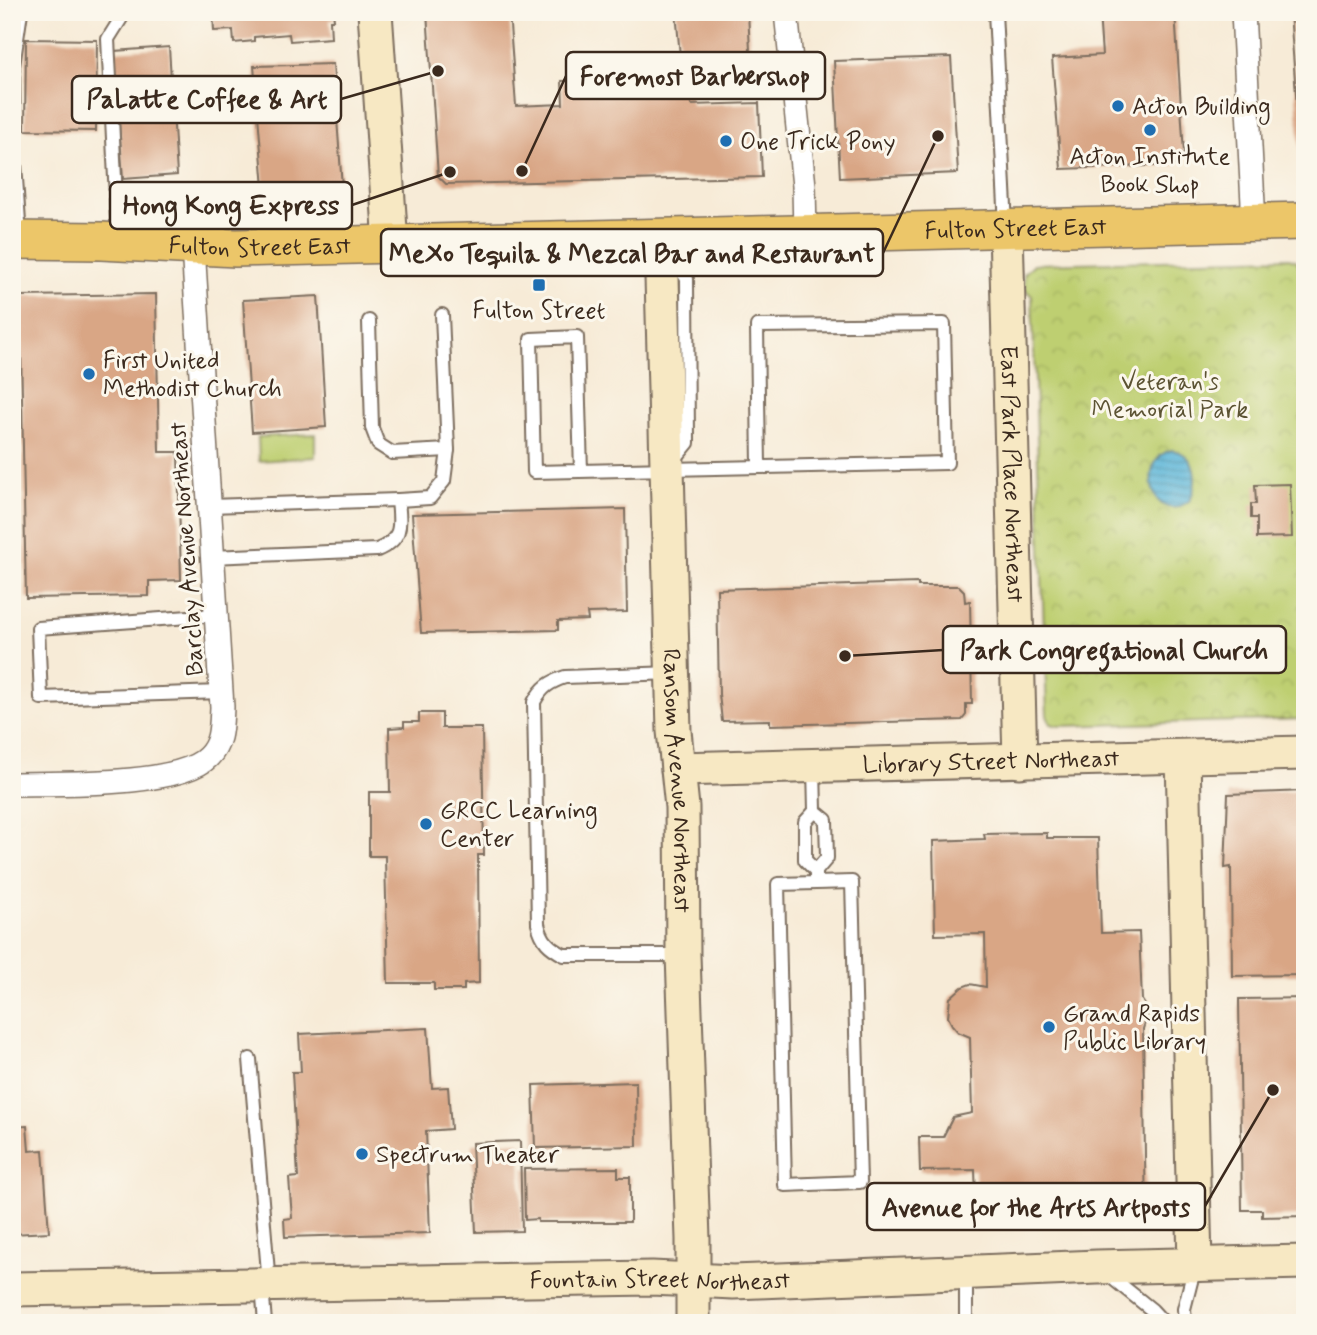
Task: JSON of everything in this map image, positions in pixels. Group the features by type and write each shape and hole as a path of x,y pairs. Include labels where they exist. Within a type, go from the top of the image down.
{"main road":[{"name":"Fulton Street East","path":"17,240 236,248 1305,222"}],"street":[{"path":"375,12 391,244"},
{"path":"786,12 804,186 805,235"},
{"path":"1242,12 1254,223"},
{"name":"East Park Place Northeast","path":"1006,229 1020,761"},
{"name":"Ransom Avenue Northeast","path":"661,239 674,732 682,807 683,955 694,1323"},
{"name":"Barclay Avenue Northeast","path":"12,784 124,781 179,772 207,758 219,739 221,692 193,247"},
{"name":"Library Street Northeast","path":"678,769 1305,753"},
{"path":"1183,757 1195,1265"},
{"name":"Fountain Street Northeast","path":"12,1289 652,1278 733,1282 1097,1267 1305,1262"}],"lane":[{"path":"17,240 13,66 21,12"},
{"path":"118,242 108,39 125,12"},
{"path":"995,12 1006,229"},
{"path":"209,506 430,498 444,481 448,450 442,315"},
{"path":"369,321 372,428 378,444 392,453 448,450"},
{"path":"581,471 577,337 531,339 534,472 581,471 667,469 759,466 947,463 944,324 757,326 759,466"},
{"path":"212,557 377,550 391,544 400,528 398,500"},
{"path":"216,615 38,628 41,698 221,692"},
{"path":"672,673 565,677 550,682 540,691 534,702 538,924 541,937 551,948 564,956 683,955"},
{"path":"814,766 815,811 805,822 804,860 816,877 852,882 859,1182 785,1185 778,884 816,877 827,858 826,820 815,811"},
{"path":"250,1059 265,1285 265,1323"},
{"path":"1185,1323 1184,1309 1195,1265"},
{"path":"1097,1267 1152,1310 1164,1323"},
{"path":"966,1272 966,1323"}],"green space":[{"name":"Veteran's Memorial Park","path":"1289,258 1297,261 1305,278 1305,719 1059,726 1051,724 1047,716 1032,296 1025,290 1024,274 1034,264"},
{"path":"315,434 315,457 259,461 258,437"}],"water":[{"path":"1172,450 1187,457 1195,476 1190,500 1177,507 1166,506 1158,500 1151,478 1154,466 1161,456"}],"building":[{"path":"213,12 333,12 334,20 330,20 331,38 290,41 289,34 254,37 254,41 234,43 233,30 214,31"},
{"path":"427,12 509,12 516,106 563,104 562,81 682,78 676,12 748,12 752,89 690,90 691,105 759,103 762,177 446,184 438,176"},
{"name":"Acton Building","path":"1099,12 1175,12 1184,154 1175,165 1061,169 1052,58 1102,55"},
{"path":"1290,12 1305,12 1305,164 1301,164"},
{"path":"26,39 97,40 96,131 25,130"},
{"path":"169,47 177,175 123,179 114,51"},
{"path":"951,57 958,173 840,178 834,61"},
{"path":"333,64 342,187 264,188 254,66"},
{"name":"First United Methodist Church","path":"156,294 159,452 178,452 181,580 149,581 149,596 26,598 20,296"},
{"path":"318,296 326,427 252,432 243,300"},
{"path":"1290,484 1292,537 1257,538 1257,518 1251,518 1251,504 1256,504 1255,485"},
{"path":"625,509 627,612 587,613 588,620 558,621 558,630 421,633 412,514"},
{"path":"918,583 918,586 959,586 964,591 965,602 970,601 972,704 966,704 966,715 962,720 770,725 770,720 722,721 717,589"},
{"name":"GRCC Learning Center","path":"419,713 442,713 442,728 482,728 484,855 478,855 479,983 464,984 464,990 434,990 434,983 388,983 385,856 369,856 369,792 390,792 389,728 404,727 404,722 419,722"},
{"path":"1305,791 1305,975 1232,976 1231,867 1225,868 1228,794"},
{"name":"Grand Rapids Public Library","path":"1047,833 1047,838 1098,838 1101,933 1139,932 1142,1000 1147,1008 1143,1029 1146,1218 1104,1220 1091,1224 1076,1221 977,1224 975,1170 920,1171 919,1137 943,1137 953,1117 972,1113 970,1037 958,1032 952,1025 948,1017 950,998 962,987 970,984 986,987 985,934 935,935 933,841 985,839 984,834"},
{"path":"1305,998 1305,1216 1262,1217 1262,1210 1242,1210 1239,999"},
{"name":"Spectrum Theater","path":"428,1028 432,1088 448,1087 451,1129 426,1131 430,1233 285,1237 284,1219 292,1218 289,1178 298,1177 292,1072 301,1072 299,1034"},
{"path":"636,1082 637,1146 535,1148 533,1085"},
{"path":"27,1126 29,1151 43,1150 49,1232 12,1234 12,1127"},
{"path":"520,1141 522,1231 476,1232 472,1143"},
{"path":"618,1168 618,1177 630,1177 630,1222 525,1220 524,1169"}],"place":[{"name":"PaLatte Coffee & Art","path":"438,71"},
{"name":"Acton Building","path":"1118,106"},
{"name":"Acton Institute Book Shop","path":"1150,130"},
{"name":"MeXo Tequila & Mezcal Bar and Restaurant","path":"938,136"},
{"name":"One Trick Pony","path":"726,141"},
{"name":"Foremost Barbershop","path":"522,171"},
{"name":"Hong Kong Express","path":"450,172"},
{"name":"Fulton Street","path":"539,285"},
{"name":"First United Methodist Church","path":"89,374"},
{"name":"Park Congregational Church","path":"845,656"},
{"name":"GRCC Learning Center","path":"426,824"},
{"name":"Grand Rapids Public Library","path":"1049,1027"},
{"name":"Avenue for the Arts Artposts","path":"1273,1090"},
{"name":"Spectrum Theater","path":"362,1154"}]}
